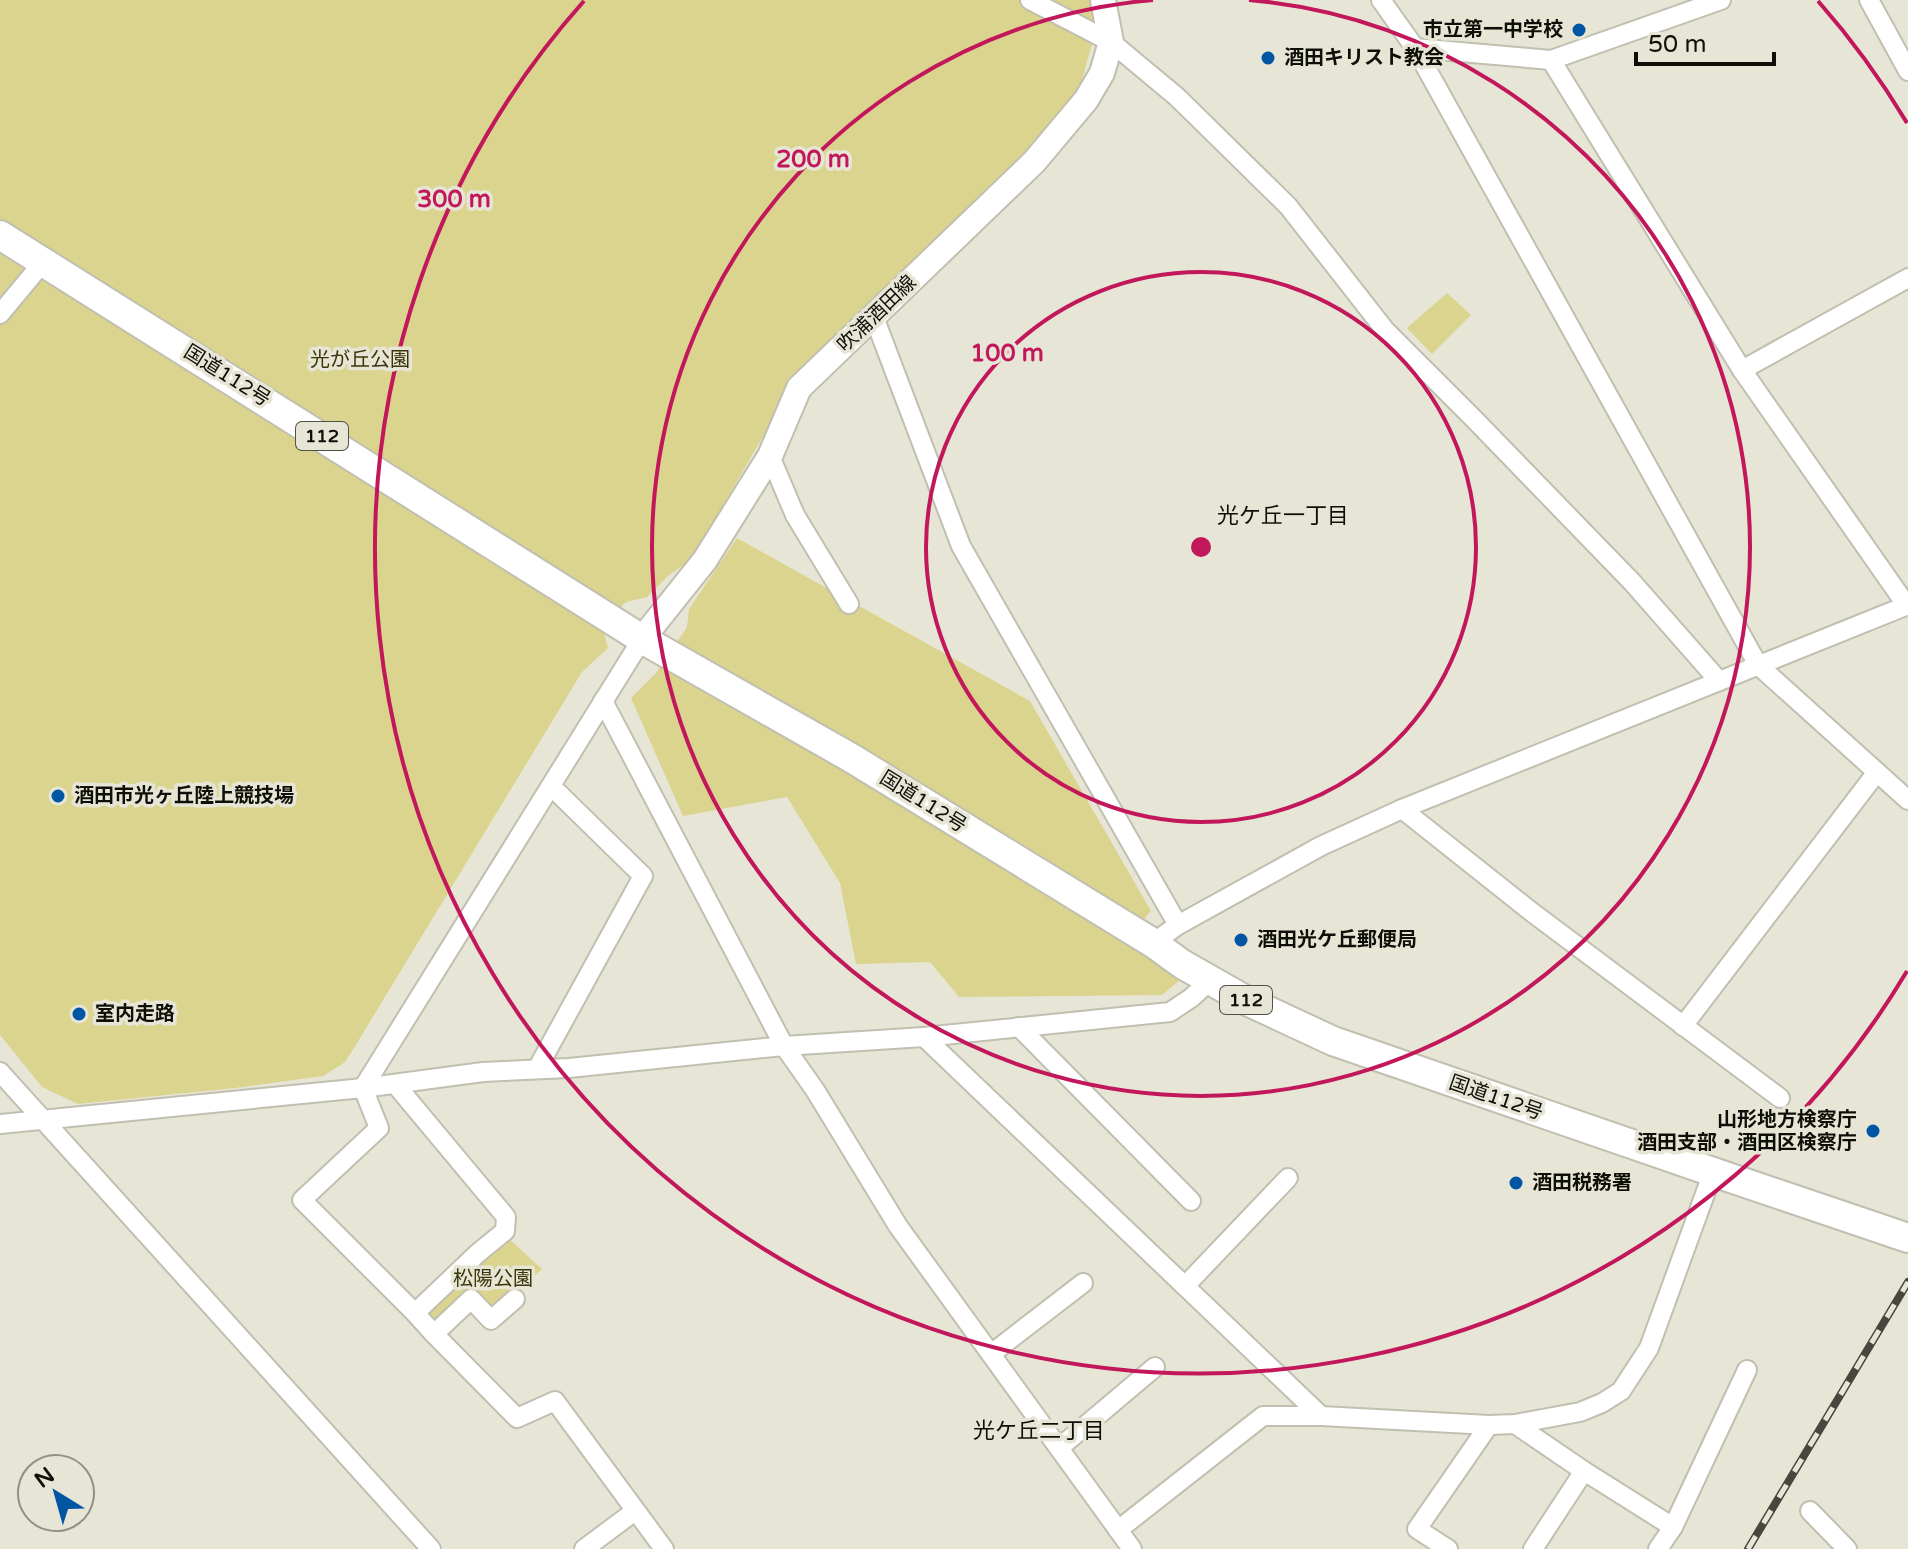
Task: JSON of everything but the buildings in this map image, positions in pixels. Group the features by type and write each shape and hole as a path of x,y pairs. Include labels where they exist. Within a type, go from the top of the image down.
{"highway":[{"name":"国道112号","path":"0,235 642,639 853,759 1153,943 1182,964 1247,1001 1333,1041 1908,1238"}],"main road":[{"name":"吹浦酒田線","path":"642,639 705,560 770,456 799,388 1034,162 1086,100 1102,73 1111,42 1103,0"}],"street":[{"path":"1030,0 1111,42 1177,97 1288,206 1385,330 1632,582 1719,681"},
{"path":"1381,0 1415,48 1758,665 1908,800"},
{"path":"1415,48 1551,60 1721,0"},
{"path":"1869,0 1908,71"},
{"path":"1153,943 1178,925 1321,846 1402,809 1908,605 1742,370 1551,60"},
{"path":"0,314 44,261"},
{"path":"1742,370 1908,278"},
{"path":"874,317 961,546 1178,925"},
{"path":"770,456 795,515 849,604"},
{"path":"363,1088 642,639"},
{"path":"603,701 784,1046 815,1090 898,1226 1132,1549"},
{"path":"1683,1026 1877,772"},
{"path":"537,1069 643,876 551,786"},
{"path":"1402,809 1533,913 1780,1098"},
{"path":"0,1124 363,1088 483,1072 924,1037 1170,1012 1211,980"},
{"path":"1019,1027 1191,1201"},
{"path":"924,1037 1321,1416"},
{"path":"0,1072 431,1549"},
{"path":"395,1084 506,1217 505,1231 415,1313"},
{"path":"363,1088 379,1128 302,1200 517,1418 555,1401 664,1549"},
{"path":"1118,1530 1263,1416 1489,1425 1515,1424 1580,1412 1602,1403 1621,1391 1649,1348 1713,1172"},
{"path":"1185,1286 1288,1178"},
{"path":"991,1354 1083,1283"},
{"path":"434,1334 471,1299 491,1320 515,1299"},
{"path":"1059,1448 1155,1367"},
{"path":"1658,1549 1673,1527 1747,1370"},
{"path":"1515,1424 1673,1527"},
{"path":"1448,1549 1417,1529 1489,1425"},
{"path":"1533,1549 1584,1471"},
{"path":"584,1549 635,1511"},
{"path":"1810,1511 1847,1549"}],"green space":[{"name":"光が丘公園","path":"0,0 1104,0 1082,80 1064,120 791,388 692,559 669,575 647,597 626,602 602,626 608,648 582,672 345,1062 323,1076 78,1104 42,1087 0,1035"},
{"path":"1447,293 1471,315 1432,354 1407,328"},
{"path":"737,538 1030,701 1151,911 1124,943 1180,980 1162,995 959,997 930,962 856,964 840,883 787,797 683,816 631,698 656,673 687,627 689,609"},
{"name":"松陽公園","path":"504,1234 542,1269 492,1316 469,1297 435,1330 418,1313"}],"railway":[{"path":"1748,1549 1908,1282"}],"place":[{"name":"市立第一中学校","path":"1579,30"},
{"name":"酒田キリスト教会","path":"1268,58"},
{"name":"酒田市光ヶ丘陸上競技場","path":"58,796"},
{"name":"酒田光ケ丘郵便局","path":"1241,940"},
{"name":"室内走路","path":"79,1014"},
{"name":"山形地方検察庁 酒田支部・酒田区検察庁","path":"1873,1131"},
{"name":"酒田税務署","path":"1516,1183"}],"district":[{"name":"光ケ丘一丁目","path":"1283,516"},
{"name":"光ケ丘二丁目","path":"1039,1431"}]}
